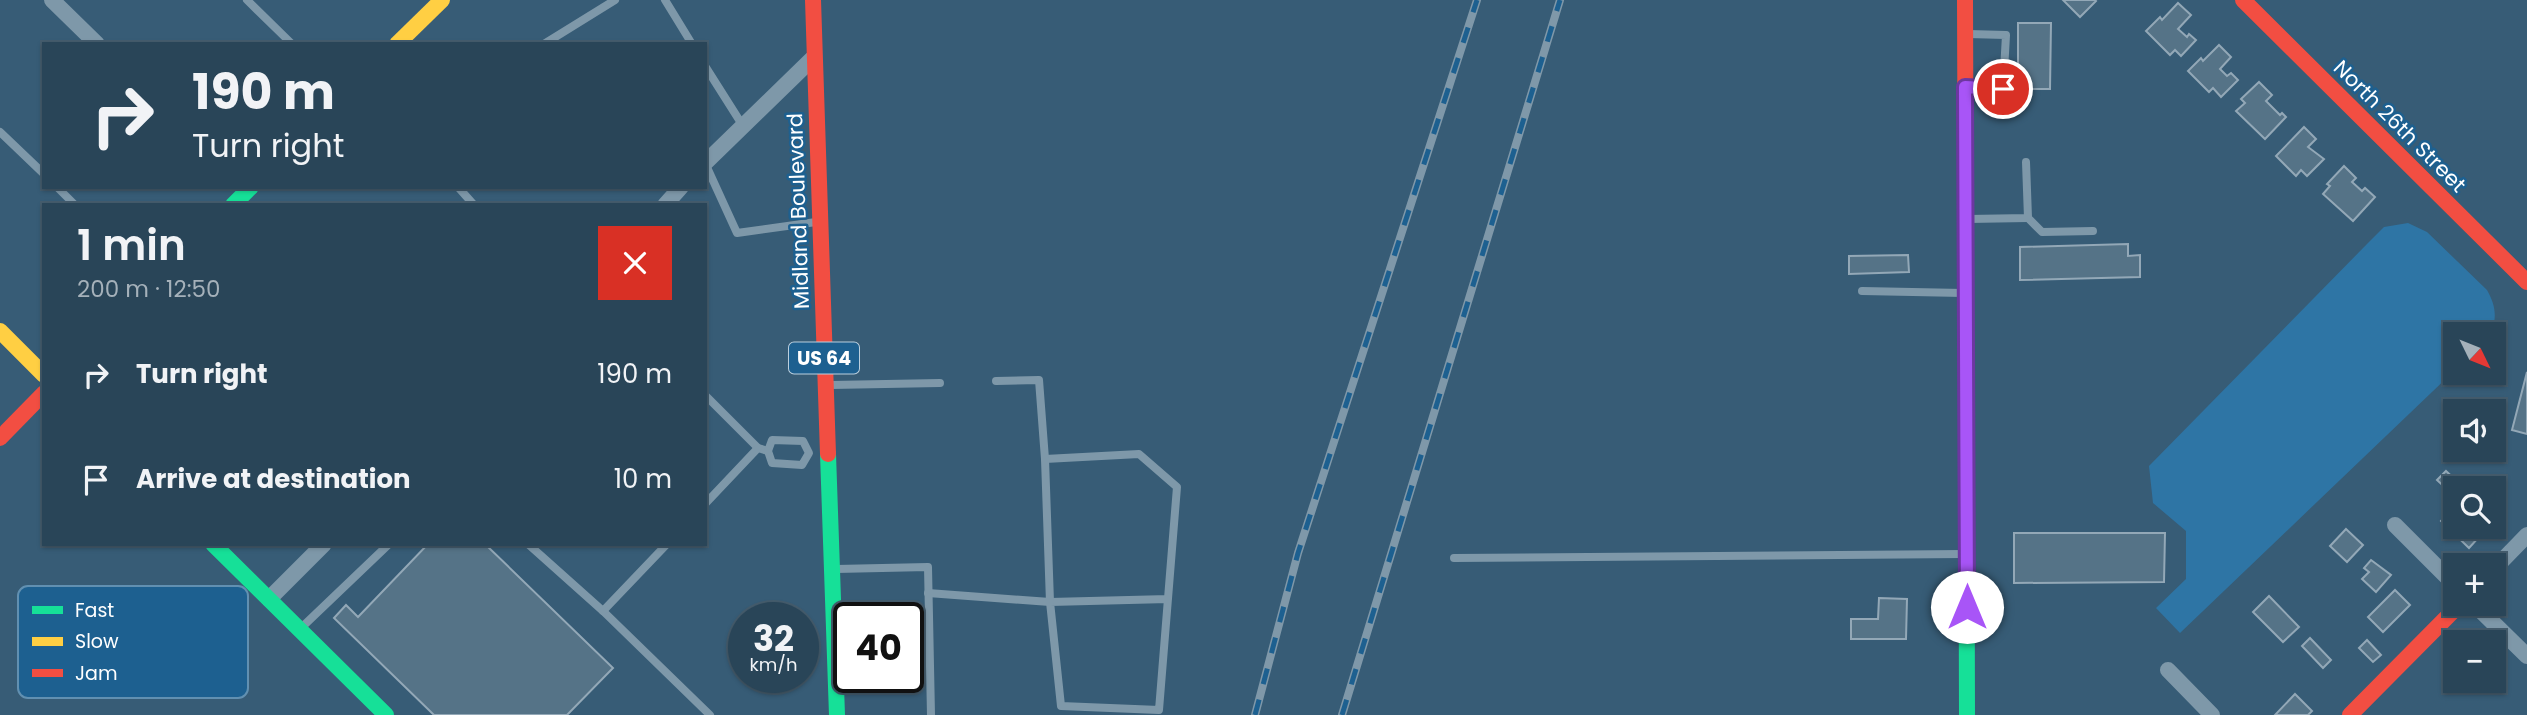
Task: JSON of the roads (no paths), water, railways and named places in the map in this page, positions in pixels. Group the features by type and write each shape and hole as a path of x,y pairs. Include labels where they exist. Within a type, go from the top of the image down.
{"street":[{"path":"52,0 95,42"},
{"name":"Midland Boulevard","path":"813,0 837,715"},
{"path":"1965,0 1967,715"},
{"name":"North 26th Street","path":"2243,0 2527,282"},
{"path":"399,42 436,2"},
{"path":"707,161 814,57"},
{"path":"235,203 247,189"},
{"path":"667,203 679,189"},
{"path":"0,331 42,373"},
{"path":"0,438 42,395"},
{"path":"2395,525 2443,573"},
{"path":"2506,557 2527,535"},
{"path":"216,546 386,715"},
{"path":"269,599 322,546"},
{"path":"2350,715 2448,616"},
{"path":"2486,616 2527,656"},
{"path":"2168,670 2211,715"}],"lane":[{"path":"247,0 290,42"},
{"path":"547,42 615,0"},
{"path":"665,0 691,42"},
{"path":"1965,34 2006,35 2003,89 1965,87"},
{"path":"707,69 743,126"},
{"path":"0,132 42,172"},
{"path":"2026,162 2028,218 2042,232 2093,231"},
{"path":"707,167 737,233 819,222"},
{"path":"59,189 73,203"},
{"path":"460,189 472,203"},
{"path":"1965,219 2028,218"},
{"path":"1862,291 1966,293"},
{"path":"996,381 1039,380 1050,602 1061,706 1159,710 1177,487 1139,454 1045,459"},
{"path":"825,385 940,383"},
{"path":"707,397 758,448 768,452"},
{"path":"772,440 803,440 809,453 802,465 772,463 768,452 772,440"},
{"path":"707,502 758,448"},
{"path":"809,453 829,456"},
{"path":"300,630 387,546"},
{"path":"530,546 603,611 710,715"},
{"path":"603,611 665,546"},
{"path":"1454,558 1967,554"},
{"path":"833,569 928,567 931,715"},
{"path":"928,593 1050,602 1168,599"}],"railway":[{"path":"1255,715 1298,553 1477,0"},
{"path":"1342,715 1560,0"}]}
